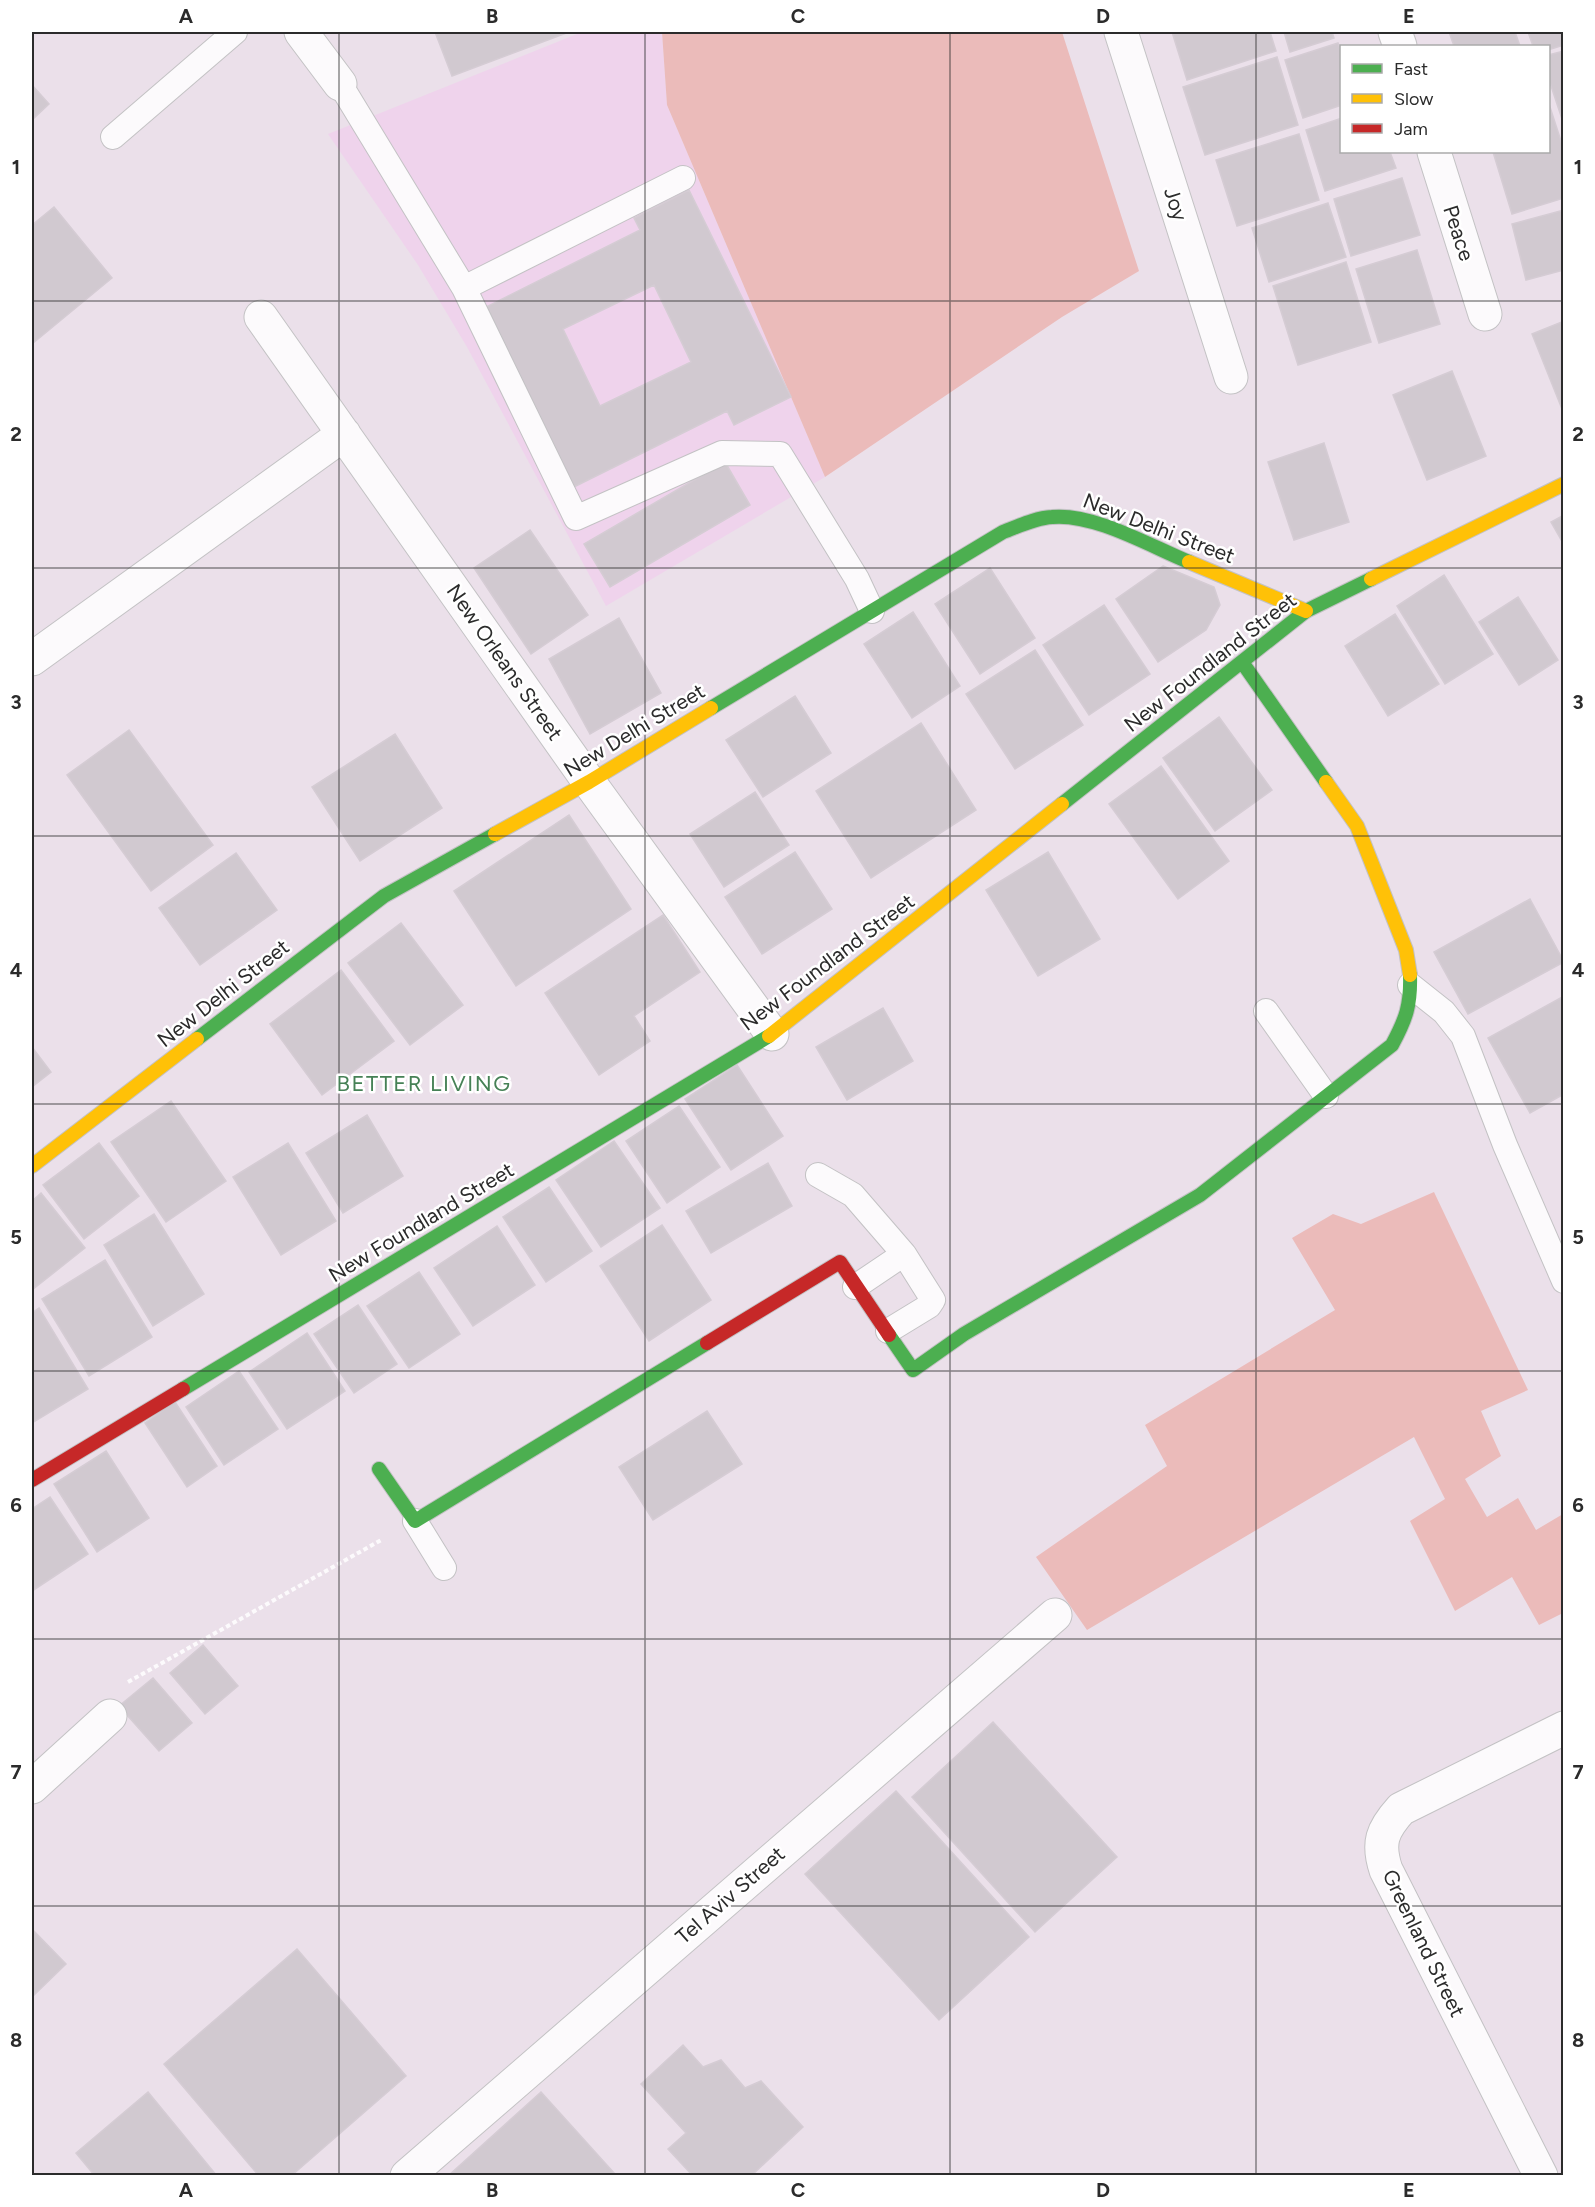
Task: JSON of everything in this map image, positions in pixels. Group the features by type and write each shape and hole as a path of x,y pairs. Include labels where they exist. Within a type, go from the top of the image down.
{"street":[{"path":"301,32 340,84"},
{"name":"Joy","path":"1121,32 1231,377"},
{"name":"Peace","path":"1434,153 1485,314"},
{"name":"New Orleans Street","path":"261,317 589,782 772,1034"},
{"path":"32,659 344,434"},
{"name":"New Foundland Street","path":"32,1480 772,1034 1306,611 1563,484"},
{"name":"New Delhi Street","path":"32,1166 384,896 589,782 1004,532 1034,520 1061,514 1088,520 1306,611"},
{"path":"380,1469 415,1521 840,1262 913,1370 964,1334 1200,1195 1392,1045 1404,1023 1411,1000 1406,950 1357,826 1242,662"},
{"name":"Tel Aviv Street","path":"407,2175 1055,1616"},
{"path":"32,1787 110,1716"},
{"name":"Greenland Street","path":"1541,2175 1386,1870 1380,1852 1389,1822 1401,1809 1561,1735"}],"lane":[{"path":"112,137 235,32"},
{"path":"340,84 464,288 576,518 722,453 780,454 857,579 872,611"},
{"path":"464,288 683,178"},
{"path":"1410,985 1444,1012 1463,1036 1505,1145 1563,1281"},
{"path":"1266,1011 1326,1096"},
{"path":"818,1175 853,1195 904,1254 933,1300 929,1306 888,1332"},
{"path":"855,1287 904,1254"},
{"path":"415,1521 444,1568"}],"path":[{"path":"110,1716 119,1687 415,1521"}],"shaded area":[{"path":"582,32 662,32 667,105 825,477 606,606 467,347 418,265 328,134"},
{"path":"662,32 1062,32 1139,271 1062,317 825,477 667,105"},
{"path":"1434,1192 1528,1390 1481,1411 1501,1456 1465,1479 1487,1517 1518,1498 1536,1530 1563,1514 1563,1613 1539,1625 1512,1577 1455,1611 1410,1521 1445,1499 1414,1437 1087,1630 1036,1557 1167,1466 1145,1425 1335,1310 1292,1238 1333,1214 1361,1224"}],"building":[{"path":"435,32 569,32 452,76"},
{"path":"1172,32 1270,32 1276,51 1187,80"},
{"path":"1284,32 1332,32 1334,38 1290,52"},
{"path":"1449,32 1515,32 1520,45 1454,45"},
{"path":"1528,32 1564,32 1564,45 1550,49 1550,45 1533,45"},
{"path":"1338,43 1340,49 1340,106 1303,118 1285,60"},
{"path":"1564,51 1564,125 1550,83 1550,54"},
{"path":"1277,57 1298,125 1205,155 1183,87"},
{"path":"32,85 49,104 32,120"},
{"path":"1550,107 1564,150 1564,198 1512,214 1493,153 1550,153"},
{"path":"1340,119 1340,153 1390,153 1396,168 1325,191 1306,130"},
{"path":"1299,134 1319,200 1237,226 1216,160"},
{"path":"1402,178 1420,235 1351,256 1334,199"},
{"path":"689,190 791,397 734,425 727,411 570,489 482,309 640,230 634,218","holes":["654,285 691,362 600,406 563,329"]},
{"path":"1328,203 1346,257 1269,282 1252,228"},
{"path":"54,207 112,278 32,344 32,225"},
{"path":"1564,210 1564,270 1526,280 1512,224"},
{"path":"1417,250 1440,324 1379,343 1356,269"},
{"path":"1346,262 1371,342 1298,365 1273,286"},
{"path":"1564,321 1564,414 1532,334"},
{"path":"1452,371 1486,456 1427,480 1393,395"},
{"path":"1324,443 1349,522 1294,540 1268,462"},
{"path":"725,462 750,505 610,587 584,544"},
{"path":"1564,515 1564,545 1551,522"},
{"path":"530,530 588,615 531,654 474,568"},
{"path":"1163,566 1214,587 1220,605 1206,630 1158,662 1116,599"},
{"path":"990,568 1035,638 980,674 935,604"},
{"path":"1444,575 1493,654 1445,684 1397,606"},
{"path":"1518,597 1558,660 1519,685 1479,622"},
{"path":"1104,605 1150,674 1089,715 1043,645"},
{"path":"913,612 960,686 912,718 864,644"},
{"path":"1395,614 1439,684 1388,716 1345,646"},
{"path":"619,618 661,693 590,734 549,659"},
{"path":"1035,650 1083,725 1015,769 966,694"},
{"path":"795,696 831,753 763,797 726,740"},
{"path":"1219,717 1272,790 1215,831 1163,758"},
{"path":"921,723 976,810 871,878 816,791"},
{"path":"129,730 213,845 151,891 67,775"},
{"path":"395,734 442,808 360,861 312,787"},
{"path":"1161,766 1229,861 1178,899 1109,804"},
{"path":"755,792 789,845 724,887 690,834"},
{"path":"569,815 631,909 516,986 454,891"},
{"path":"795,852 832,909 762,954 725,897"},
{"path":"1048,852 1100,939 1038,976 986,890"},
{"path":"236,853 277,910 200,965 159,908"},
{"path":"1530,899 1564,962 1468,1014 1434,952"},
{"path":"663,915 700,972 634,1016 650,1041 599,1075 545,993"},
{"path":"401,923 463,1005 410,1045 348,963"},
{"path":"341,970 394,1041 322,1095 270,1024"},
{"path":"1564,996 1564,1094 1530,1113 1488,1038"},
{"path":"883,1008 913,1061 847,1100 816,1047"},
{"path":"32,1047 51,1072 32,1087"},
{"path":"737,1065 783,1136 731,1170 685,1099"},
{"path":"171,1101 226,1181 166,1222 111,1142"},
{"path":"679,1106 720,1167 667,1203 626,1141"},
{"path":"367,1115 403,1176 343,1213 306,1153"},
{"path":"614,1141 660,1208 601,1247 556,1180"},
{"path":"99,1143 139,1196 84,1239 43,1185"},
{"path":"288,1143 336,1221 281,1255 233,1177"},
{"path":"768,1163 792,1206 711,1253 686,1211"},
{"path":"549,1187 592,1251 546,1282 503,1217"},
{"path":"41,1193 85,1248 32,1290 32,1201"},
{"path":"154,1214 204,1294 153,1326 104,1245"},
{"path":"662,1225 711,1300 649,1341 600,1266"},
{"path":"497,1226 535,1285 473,1326 434,1268"},
{"path":"105,1260 152,1337 89,1376 42,1299"},
{"path":"419,1272 460,1334 409,1368 367,1306"},
{"path":"358,1305 397,1364 354,1393 314,1334"},
{"path":"39,1308 88,1389 32,1423 32,1313"},
{"path":"307,1333 345,1391 287,1429 249,1372"},
{"path":"239,1371 278,1429 224,1465 186,1407"},
{"path":"175,1402 217,1466 187,1487 145,1423"},
{"path":"707,1411 742,1464 653,1520 619,1467"},
{"path":"106,1451 149,1518 97,1552 54,1484"},
{"path":"50,1497 88,1554 32,1591 32,1509"},
{"path":"203,1645 238,1686 205,1714 170,1673"},
{"path":"153,1678 192,1723 159,1751 119,1706"},
{"path":"993,1722 1117,1857 1035,1932 912,1797"},
{"path":"896,1791 1029,1937 939,2020 805,1874"},
{"path":"32,1929 66,1964 32,1997"},
{"path":"297,1949 406,2076 291,2176 259,2176 164,2064"},
{"path":"683,2045 703,2067 721,2060 745,2088 761,2081 803,2127 751,2176 693,2176 668,2149 686,2133 641,2084"},
{"path":"148,2092 217,2176 95,2176 76,2153"},
{"path":"541,2092 615,2174 448,2176"}],"traffic: fast":[{"path":"711,708 1003,532 1033,521 1052,517 1086,520 1122,532 1189,562"},
{"path":"1062,804 1306,611 1371,579"},
{"path":"1242,662 1326,782"},
{"path":"197,1039 384,896 495,834"},
{"path":"889,1335 913,1370 964,1334 1200,1195 1392,1045 1407,1011 1410,975"},
{"path":"183,1389 769,1036"},
{"path":"379,1469 415,1521 707,1343"}],"traffic: slow":[{"path":"1371,579 1564,484"},
{"path":"1189,562 1306,611"},
{"path":"495,834 589,782 711,708"},
{"path":"1326,782 1357,826 1406,950 1410,975"},
{"path":"769,1036 1062,804"},
{"path":"32,1166 197,1039"}],"traffic: jam":[{"path":"707,1343 840,1262 889,1335"},
{"path":"32,1480 183,1389"}],"district":[{"name":"BETTER LIVING","path":"424,1083"}]}
